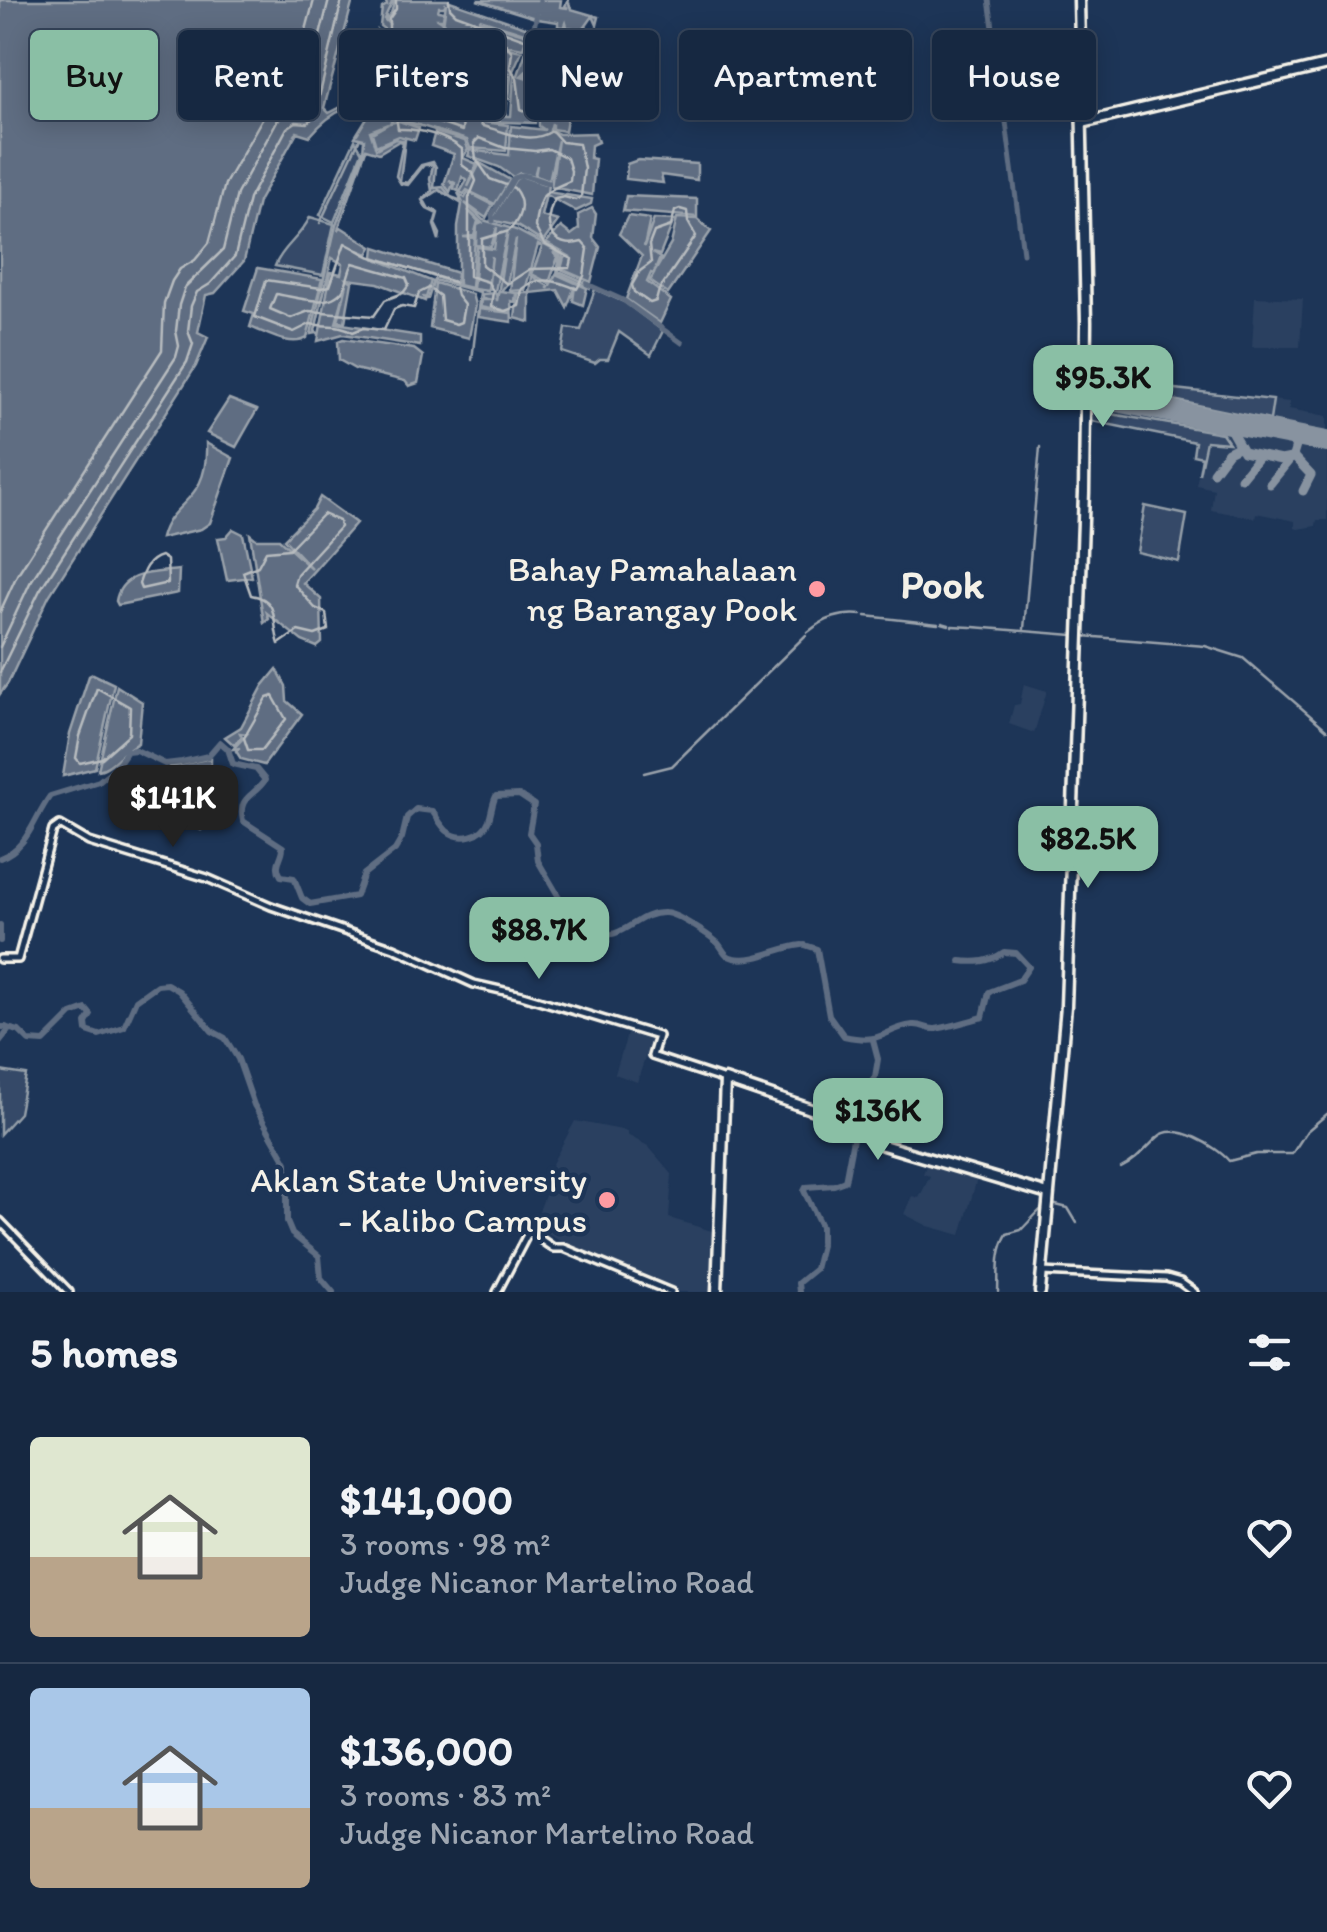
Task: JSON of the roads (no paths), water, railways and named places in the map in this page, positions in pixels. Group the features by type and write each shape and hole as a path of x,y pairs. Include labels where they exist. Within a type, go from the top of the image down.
{"main road":[{"path":"1040,1292 1066,1006 1084,488 1086,322 1079,0"},
{"path":"1082,123 1327,65"},
{"path":"717,1292 725,1080 843,1120 883,1145 1048,1194"}],"street":[{"path":"0,959 18,960 52,830 60,825 89,842 208,878 272,906 394,948 474,984 658,1036 652,1056 725,1080"},
{"path":"0,1221 69,1292"},
{"path":"497,1292 530,1232 553,1248 564,1248 670,1292"},
{"path":"1042,1272 1166,1278 1194,1292"}],"water":[{"path":"0,0 353,0 345,30 339,30 339,52 324,108 329,113 339,108 339,112 310,136 297,132 258,202 244,261 215,293 206,295 198,332 208,337 196,366 49,596 0,694"},
{"path":"385,0 393,0 384,19 390,25 386,19 395,0 447,0 528,28 525,33 480,19 476,28 479,29 481,21 525,34 523,48 505,45 505,30 442,30 446,3 438,11 444,12 443,19 439,19 441,30 385,30 380,26"},
{"path":"477,0 561,0 560,7 568,8 568,0 571,9 599,17 597,25 593,16 583,30 568,30 566,23 564,28 558,22 537,19 539,9 535,18"},
{"path":"505,48 522,51 512,73 505,73"},
{"path":"525,54 525,72 521,76 525,77 525,120 535,123 475,121 508,125 506,151 470,148 467,140 402,120 505,120 505,102 506,116 511,116 514,75 518,75"},
{"path":"505,76 511,76 509,99 506,98"},
{"path":"365,120 399,121 419,128 415,140 399,136 376,146 372,133 388,124 370,131 376,149 395,139 405,140 400,181 407,183 421,165 433,162 434,188 443,187 451,197 462,201 458,193 465,198 468,192 493,205 486,218 465,203 483,220 516,230 563,255 559,271 591,285 590,288 557,273 560,256 553,252 558,257 549,283 532,274 542,247 538,245 525,290 510,291 516,239 507,284 501,291 516,293 515,302 511,301 512,322 478,317 479,309 511,313 480,307 481,300 492,300 482,298 482,294 496,293 497,301 508,230 495,291 473,289 477,247 494,249 497,227 491,247 476,245 477,225 482,223 468,210 478,221 474,236 463,237 475,238 471,288 458,285 462,204 439,190 424,200 429,209 438,213 435,224 439,240 434,225 437,214 427,209 422,200 432,191 433,165 424,165 408,185 401,184 396,176 403,142 399,141 379,153 366,149 338,230 341,227 372,247 368,254 358,250 366,255 431,281 425,301 378,283 348,279 352,282 345,322 338,321 347,284 336,323 420,336 420,346 343,334 318,341 331,272 341,274 343,264 332,258 315,331 318,333 311,334 336,225 363,153 364,139 355,137"},
{"path":"539,120 567,120 565,131 552,129 552,123 550,130 559,134 595,133 598,142 591,145 590,158 595,159 592,195 551,187 558,140 549,181 535,176 537,165 534,176 520,173 513,177 499,167 468,156 470,150 509,155 511,126 545,130"},
{"path":"435,132 465,141 468,149 463,158 477,164 468,187 480,163 510,180 495,204 467,190 464,194 460,192 467,180 462,177 458,191 454,189 455,183 449,180 453,184 450,192 444,184 454,154 431,146"},
{"path":"638,160 697,164 697,180 661,175 663,183 626,179 627,164"},
{"path":"521,176 548,185 547,192 592,199 591,204 576,211 546,195 541,216 558,221 543,242 517,226 491,220"},
{"path":"626,196 697,199 697,217 623,211"},
{"path":"592,208 596,214 593,238 600,247 591,282 561,269 564,258 569,256 546,243 561,227 571,235 579,229 578,215"},
{"path":"628,216 650,219 644,247 654,219 674,220 660,255 652,253 660,258 654,273 671,244 677,218 697,219 711,231 668,294 650,281 654,274 651,273 647,282 671,300 660,323 626,299 642,256 619,234"},
{"path":"375,247 457,273 456,284 374,257"},
{"path":"258,268 322,279 307,338 286,340 250,327 254,314 244,311"},
{"path":"556,274 587,288 583,305 573,301 575,286 567,307 558,290 530,293 532,276 548,289"},
{"path":"435,283 472,294 475,305 469,338 430,328"},
{"path":"518,293 530,293 530,322 515,318"},
{"path":"338,341 414,349 423,356 418,383 409,386 405,381 355,369 339,360"},
{"path":"229,399 257,410 236,447 207,433"},
{"path":"206,443 233,458 210,523 201,529 161,538 166,525 202,478"},
{"path":"320,497 356,523 303,583 321,599 322,643 317,647 302,641 267,613 269,619 264,623 250,534 256,539 279,539 312,569 284,539 314,509"},
{"path":"233,529 243,534 252,577 227,580 218,538 226,537"},
{"path":"179,570 178,593 118,605 119,591 132,579"},
{"path":"277,669 286,686 287,701 302,714 264,765 241,759 236,751 240,748 233,749 247,734 240,733 242,737 234,745 225,737 241,727"},
{"path":"93,674 114,684 95,768 63,776 70,734 89,676"},
{"path":"117,686 142,702 138,743 98,770"},
{"path":"211,758 210,817 209,824 201,830 181,818 173,806 170,767"}],"waterway":[{"path":"533,30 540,0"},
{"path":"989,0 993,30"},
{"path":"1006,122 1023,253"},
{"path":"320,223 359,140"},
{"path":"493,221 492,215 514,178 523,175 548,183"},
{"path":"423,297 428,299 434,280 480,292 472,360"},
{"path":"587,284 623,300 682,343"},
{"path":"1024,629 1040,447"},
{"path":"808,632 834,617 862,615"},
{"path":"866,616 938,624"},
{"path":"942,623 949,625"},
{"path":"952,626 971,627"},
{"path":"973,627 1073,635"},
{"path":"644,773 672,766 806,635"},
{"path":"1083,636 1205,646 1243,658 1327,730"},
{"path":"0,858 24,840 50,796 99,781 127,751 136,750 165,764 208,756 220,742 228,749 233,764 256,769 265,780 244,802 243,821 283,847 279,872 294,878 302,898 310,904 356,896 364,874 395,850 407,817 416,809 432,811 447,831 465,837 486,826 496,796 519,795 534,805 529,833 536,843 538,861 566,909 566,924 574,931 586,935 612,934 645,917 665,913 700,930 734,958 752,958 802,945"},
{"path":"0,925 0,941"},
{"path":"805,945 817,949 829,1015 844,1036 857,1038 876,1038 913,1025 936,1029 983,1017 989,992 1020,980 1029,967 1016,953 1004,952 983,961 960,961"},
{"path":"7,1028 19,1031 29,1041 44,1042 72,1014 86,1009 91,1015 87,1031 99,1035 124,1027 136,1000 157,985 167,984 179,991 212,1031 225,1038 238,1059 254,1105 287,1163 287,1222 292,1234 319,1256 321,1278 333,1292"},
{"path":"0,1027 8,1031 0,1041"},
{"path":"856,1124 860,1099 875,1077 878,1059 873,1040"},
{"path":"1121,1168 1158,1137 1175,1132 1206,1143 1229,1161 1256,1154 1292,1154 1307,1131 1327,1114"},
{"path":"821,1242 821,1226 804,1191 806,1187 845,1181 855,1128"},
{"path":"1052,1204 1068,1208 1077,1223"},
{"path":"998,1292 1003,1241 1007,1234 1021,1230 1042,1208"},
{"path":"799,1292 798,1283 815,1269 821,1245"}],"place":[{"name":"Bahay Pamahalaan ng Barangay Pook","path":"817,589"},
{"name":"Aklan State University - Kalibo Campus","path":"607,1200"}],"district":[{"name":"Pook","path":"942,584"}]}
